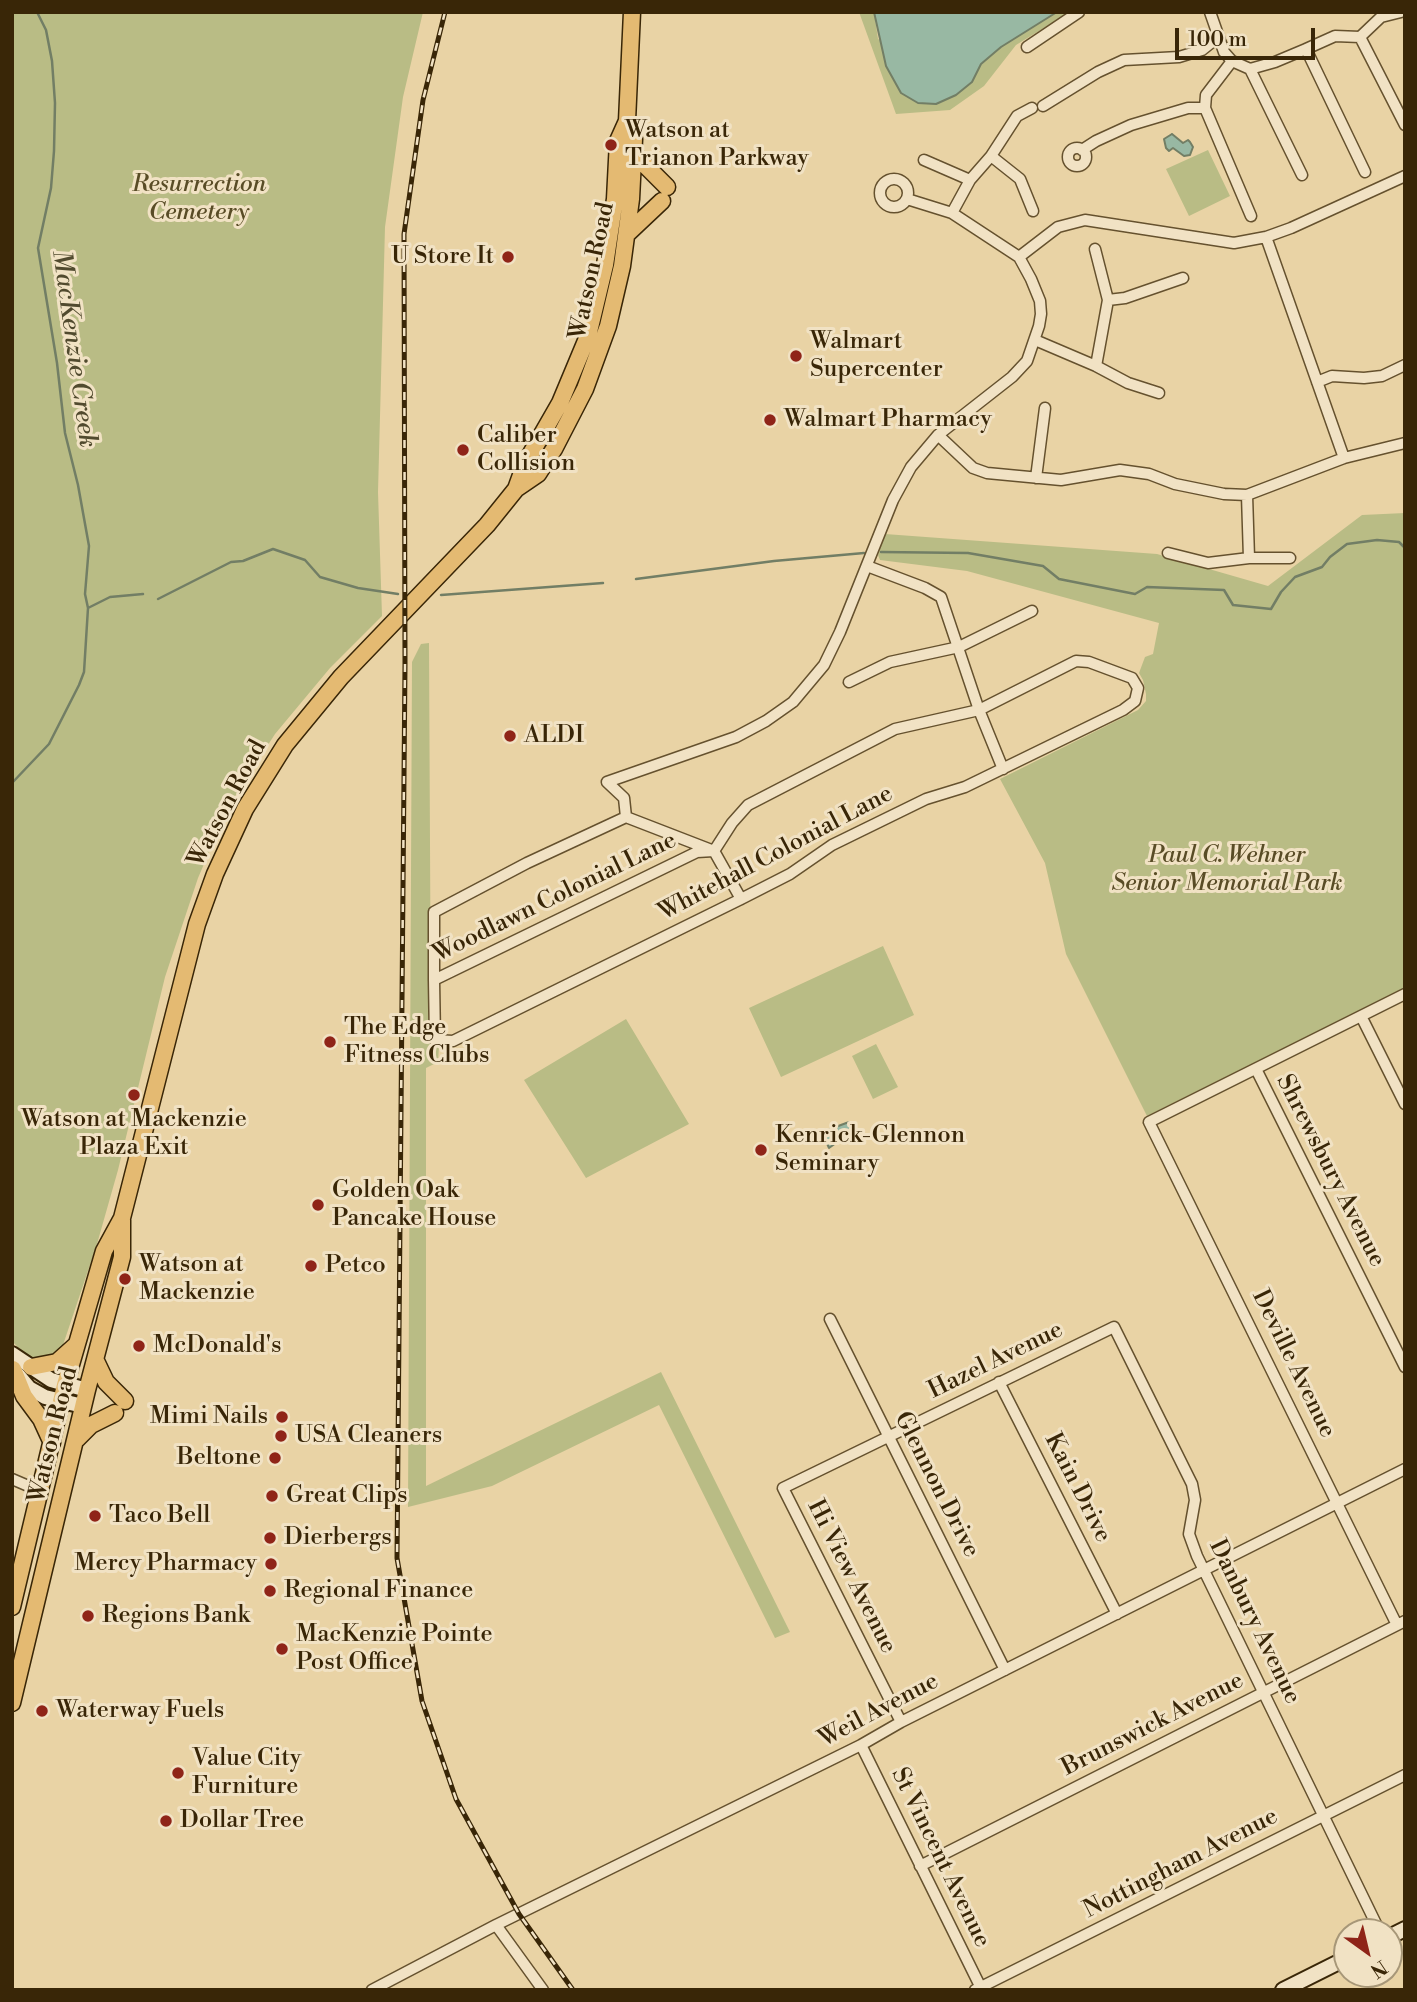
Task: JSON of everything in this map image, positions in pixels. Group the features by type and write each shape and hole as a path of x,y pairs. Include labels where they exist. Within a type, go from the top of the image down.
{"main road":[{"name":"Watson Road","path":"516,489 525,464 560,403 588,335 601,286 615,199 618,141 627,121 632,12"},
{"name":"Watson Road","path":"12,1607 76,1345 104,1251 122,1217 197,924 222,856 245,809 285,745 318,702 468,546 516,489 538,474 570,420 585,389 608,326 627,234 634,139 627,121"},
{"path":"627,234 665,194 634,154"},
{"name":"Watson Road","path":"12,1703 83,1406 122,1257 122,1217"},
{"path":"31,1367 57,1362 76,1345"},
{"path":"12,1354 51,1380 87,1390"},
{"path":"75,1441 91,1425 120,1407 96,1362"},
{"path":"12,1369 33,1391 62,1402 83,1406"},
{"path":"12,1369 24,1396 41,1419 51,1443"},
{"path":"1283,1990 1333,1965"}],"street":[{"path":"1027,47 1079,12"},
{"path":"1210,12 1224,52 1232,61 1250,69 1275,62 1335,36 1360,37 1381,18 1401,12"},
{"path":"1360,37 1405,125"},
{"path":"952,213 970,180 1017,116 1124,60 1179,57 1202,50 1217,38"},
{"path":"1306,49 1365,172"},
{"path":"1232,61 1206,95 1205,108 1251,216"},
{"path":"1250,69 1301,176"},
{"path":"1082,150 1131,125 1188,108 1205,108"},
{"path":"990,156 1020,179 1033,211"},
{"path":"924,160 970,180"},
{"path":"1018,257 1058,227 1085,220 1234,243 1266,237 1292,228 1405,176"},
{"path":"626,817 624,798 607,782 736,737 793,702 824,665 893,500 911,467 938,435 1012,377 1027,361 1041,314 1040,301 1018,257 952,213 907,199"},
{"path":"1266,237 1344,458"},
{"path":"1095,248 1108,300 1096,366"},
{"path":"1108,300 1125,298 1183,278"},
{"path":"1035,340 1128,383 1159,393"},
{"path":"1317,382 1332,376 1364,379 1382,376 1405,365"},
{"path":"1036,478 1045,408"},
{"path":"938,435 973,468 987,473 1060,480 1120,470 1149,474 1175,484 1224,494 1247,495 1344,458 1405,443"},
{"path":"1247,495 1250,558"},
{"path":"1168,553 1208,563 1250,558 1290,558"},
{"path":"867,566 925,588 941,597 979,710 1003,769"},
{"path":"849,682 890,662 959,647 1032,611"},
{"name":"Woodlawn Colonial Lane","path":"435,1040 434,981 697,852 714,851 732,823 748,805 895,730 979,710 1076,662 1089,662 1132,678 1138,688 1135,701"},
{"name":"Whitehall Colonial Lane","path":"435,1040 453,1041 790,874 832,845 926,799 965,787 1003,769 1123,710 1135,701"},
{"path":"434,981 434,912 527,863 626,817 714,851 741,899"},
{"path":"1256,1069 1405,994"},
{"path":"1361,1016 1405,1104"},
{"name":"Deville Avenue","path":"1256,1069 1149,1122 1401,1623"},
{"name":"Shrewsbury Avenue","path":"1256,1069 1405,1367"},
{"name":"Glennon Drive","path":"830,1319 1005,1670"},
{"name":"Hazel Avenue","path":"783,1488 1114,1327"},
{"name":"Danbury Avenue","path":"1114,1327 1192,1484 1195,1500 1189,1534 1204,1570 1373,1918"},
{"name":"Kain Drive","path":"999,1382 1117,1614"},
{"name":"Weil Avenue","path":"372,1990 1405,1469"},
{"path":"12,1479 40,1491"},
{"name":"Hi View Avenue","path":"783,1488 901,1722"},
{"name":"Brunswick Avenue","path":"920,1866 1401,1623"},
{"name":"St Vincent Avenue","path":"861,1745 979,1989"},
{"name":"Nottingham Avenue","path":"979,1989 1405,1775"},
{"path":"496,1926 543,1990"}],"green space":[{"name":"Resurrection Cemetery","path":"12,12 423,12 403,97 385,227 378,492 382,616 330,668 275,734 229,806 198,878 165,977 118,1170 97,1244 63,1345 56,1353 37,1361 27,1357 12,1341"},
{"path":"859,12 874,12 878,39 972,82 981,64 1001,47 1057,12 1070,12 1016,45 984,86 950,110 896,114"},
{"path":"1208,150 1230,196 1189,216 1166,169"},
{"name":"Paul C. Wehner Senior Memorial Park","path":"1405,513 1405,988 1147,1116 1066,954 1045,863 1000,779 1138,710 1146,701 1143,680 1139,673 1145,657 1153,654 1159,623 967,571 880,560 878,555 885,534 1157,554 1268,586 1362,515"},
{"path":"429,643 431,1046 439,1046 438,1062 426,1068 426,1486 661,1372 790,1632 775,1638 659,1405 492,1486 408,1507 412,662 421,644"},
{"path":"883,946 914,1015 781,1077 749,1008"},
{"path":"626,1019 689,1124 586,1178 524,1080"},
{"path":"876,1044 898,1087 873,1099 852,1056"}],"shaded area":[{"path":"874,12 1057,12 1001,47 981,64 972,82 956,95 936,104 918,103 901,93 886,66"},
{"path":"1172,134 1183,143 1188,140 1190,142 1193,147 1190,155 1184,156 1173,148 1169,151 1166,148 1164,139"},
{"path":"849,1122 853,1131 829,1148 822,1132"}],"waterway":[{"name":"MacKenzie Creek","path":"12,783 49,744 79,685 84,672 88,608 85,594 89,546 65,433 57,363 38,248 51,188 55,103 52,61 46,30 37,12"},
{"path":"881,552 968,553 1043,566 1059,579 1135,594 1147,587 1224,590 1233,605 1271,609 1281,592 1295,577 1322,567 1347,544 1377,540 1399,542 1405,548"},
{"path":"158,599 231,562 243,561 273,549 305,560 320,577 358,588 398,594"},
{"path":"636,579 774,561 864,553"},
{"path":"441,595 603,583"},
{"path":"88,608 110,597 143,594"}],"railway":[{"path":"445,12 423,100 404,234 405,664 397,1558 422,1701 456,1799 519,1914 573,1990"}],"place":[{"name":"Watson at Trianon Parkway","path":"611,145"},
{"name":"U Store It","path":"508,257"},
{"name":"Walmart Supercenter","path":"796,356"},
{"name":"Walmart Pharmacy","path":"770,420"},
{"name":"Caliber Collision","path":"463,450"},
{"name":"ALDI","path":"510,736"},
{"name":"The Edge Fitness Clubs","path":"330,1042"},
{"name":"Watson at Mackenzie Plaza Exit","path":"134,1095"},
{"name":"Kenrick-Glennon Seminary","path":"761,1150"},
{"name":"Golden Oak Pancake House","path":"318,1205"},
{"name":"Petco","path":"311,1266"},
{"name":"Watson at Mackenzie","path":"125,1279"},
{"name":"McDonald's","path":"139,1346"},
{"name":"Mimi Nails","path":"282,1417"},
{"name":"USA Cleaners","path":"281,1436"},
{"name":"Beltone","path":"275,1458"},
{"name":"Great Clips","path":"272,1496"},
{"name":"Taco Bell","path":"95,1516"},
{"name":"Dierbergs","path":"270,1538"},
{"name":"Mercy Pharmacy","path":"271,1564"},
{"name":"Regional Finance","path":"270,1591"},
{"name":"Regions Bank","path":"88,1616"},
{"name":"MacKenzie Pointe Post Office","path":"282,1649"},
{"name":"Waterway Fuels","path":"42,1711"},
{"name":"Value City Furniture","path":"178,1773"},
{"name":"Dollar Tree","path":"166,1821"}]}
